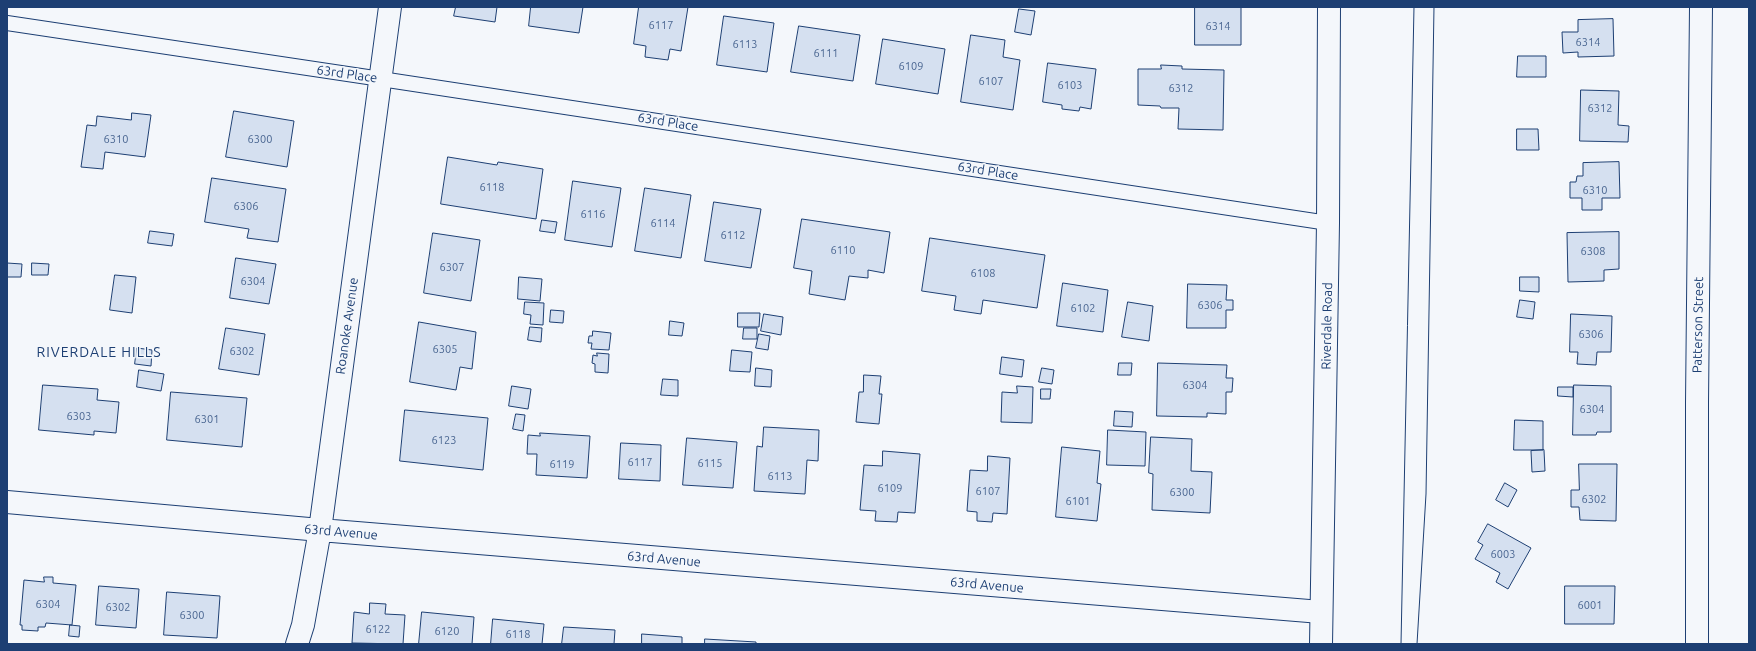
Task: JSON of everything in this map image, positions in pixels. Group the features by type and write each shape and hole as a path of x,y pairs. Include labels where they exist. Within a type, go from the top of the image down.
{"street":[{"name":"Roanoke Avenue","path":"297,644 303,625 320,530 390,7"},
{"name":"Riverdale Road","path":"1322,644 1321,612 1328,223 1329,7"},
{"name":"Patterson Street","path":"1697,644 1696,402 1701,7"},
{"name":"63rd Avenue","path":"7,502 320,530 1321,612"}],"lane":[{"name":"63rd Place","path":"7,23 1328,223"}],"building":[{"path":"456,7 497,7 495,22 454,16"},
{"path":"531,7 583,7 579,33 529,26"},
{"path":"639,7 688,7 681,51 670,49 668,60 645,57 646,46 634,44"},
{"path":"1195,7 1241,7 1241,45 1195,45"},
{"path":"1019,9 1035,11 1031,35 1015,32"},
{"path":"724,16 774,23 767,72 717,65"},
{"path":"1613,19 1614,56 1578,57 1578,52 1563,53 1562,32 1578,32 1578,20"},
{"path":"799,26 860,35 853,81 791,72"},
{"path":"971,35 1005,40 1003,57 1020,60 1013,110 961,102"},
{"path":"883,39 945,49 938,94 876,84"},
{"path":"1518,56 1546,56 1546,77 1517,77"},
{"path":"1048,63 1096,69 1091,109 1080,107 1079,111 1062,109 1062,105 1043,102"},
{"path":"1161,65 1182,66 1182,69 1224,70 1223,130 1178,129 1179,108 1161,108 1160,106 1138,105 1138,69 1161,69"},
{"path":"1581,90 1619,91 1618,125 1629,126 1628,142 1580,141"},
{"path":"234,111 294,121 287,167 226,157"},
{"path":"132,113 151,115 145,157 105,152 103,169 81,167 87,125 96,126 97,116 131,120"},
{"path":"1517,129 1538,129 1539,150 1517,150"},
{"path":"448,157 497,165 498,162 543,169 536,219 441,204"},
{"path":"1619,162 1620,198 1602,198 1602,210 1582,210 1582,198 1570,198 1570,182 1576,182 1577,176 1583,176 1583,163"},
{"path":"212,178 286,189 278,242 247,238 249,229 205,222"},
{"path":"573,181 621,188 612,247 565,240"},
{"path":"645,188 691,195 681,258 635,251"},
{"path":"714,202 761,209 751,268 705,261"},
{"path":"802,219 890,232 884,273 868,270 868,278 849,276 845,300 809,294 812,271 794,268"},
{"path":"542,220 557,222 555,233 540,231"},
{"path":"150,231 174,234 172,246 148,243"},
{"path":"1619,232 1619,269 1604,270 1604,281 1568,282 1567,233"},
{"path":"433,233 480,240 471,301 424,293"},
{"path":"930,238 1045,255 1037,308 983,300 981,314 954,310 956,296 922,291"},
{"path":"236,258 276,264 269,304 230,298"},
{"path":"7,263 22,264 21,277 7,277"},
{"path":"32,263 49,264 48,275 32,275"},
{"path":"115,275 136,277 132,313 110,310"},
{"path":"519,277 542,279 540,301 518,299"},
{"path":"1520,277 1539,277 1539,292 1520,291"},
{"path":"1063,283 1108,290 1103,332 1057,326"},
{"path":"1188,284 1227,285 1226,300 1233,300 1233,310 1226,310 1226,328 1187,328"},
{"path":"1520,300 1535,302 1533,319 1517,317"},
{"path":"525,302 544,303 543,325 530,324 531,315 524,314"},
{"path":"1128,302 1153,306 1149,341 1122,337"},
{"path":"551,310 564,311 563,323 550,322"},
{"path":"738,313 760,313 759,327 738,327"},
{"path":"764,314 783,317 781,335 761,331"},
{"path":"1571,314 1612,316 1611,352 1597,352 1596,365 1577,364 1578,352 1570,352"},
{"path":"670,321 684,323 682,336 669,335"},
{"path":"419,322 476,332 472,369 460,367 456,390 410,382"},
{"path":"530,327 542,328 541,342 528,340"},
{"path":"226,328 265,334 259,375 219,369"},
{"path":"744,328 757,328 757,339 743,339"},
{"path":"593,331 611,333 609,350 591,349 592,343 588,343 589,336 592,336"},
{"path":"759,334 770,336 768,350 756,348"},
{"path":"137,348 152,350 151,366 135,364"},
{"path":"732,350 752,352 750,372 730,371"},
{"path":"597,353 609,354 608,373 595,372 595,364 592,363 593,355 597,356"},
{"path":"1002,357 1024,360 1022,377 1000,374"},
{"path":"1119,363 1132,363 1131,375 1118,375"},
{"path":"1158,363 1227,365 1226,378 1233,378 1232,392 1226,392 1226,414 1207,413 1207,417 1157,416"},
{"path":"756,368 772,370 771,387 755,386"},
{"path":"1042,368 1054,370 1052,384 1039,382"},
{"path":"139,370 164,374 161,391 137,387"},
{"path":"864,375 881,376 879,394 882,394 879,424 856,422 859,392 863,392"},
{"path":"663,379 678,380 678,396 661,395"},
{"path":"43,385 98,389 97,400 119,402 116,433 94,431 94,435 39,430"},
{"path":"1574,385 1611,386 1611,432 1597,432 1596,435 1573,435"},
{"path":"512,386 531,389 528,409 509,406"},
{"path":"1017,386 1033,387 1032,423 1001,422 1002,392 1017,393"},
{"path":"1558,387 1573,387 1573,397 1558,396"},
{"path":"1041,389 1051,389 1050,399 1041,399"},
{"path":"171,392 247,398 242,447 167,440"},
{"path":"405,410 488,418 483,470 400,461"},
{"path":"1115,411 1133,412 1132,427 1114,426"},
{"path":"516,414 525,415 523,431 513,429"},
{"path":"1515,420 1543,421 1543,450 1514,450"},
{"path":"764,427 819,430 818,461 807,460 805,494 754,491 757,446 762,447"},
{"path":"1108,430 1146,432 1145,466 1107,465"},
{"path":"540,433 590,436 587,478 536,475 537,454 527,454 528,435 540,436"},
{"path":"1151,437 1192,439 1191,471 1212,472 1210,513 1152,510 1153,474 1149,473"},
{"path":"687,438 737,442 733,488 683,485"},
{"path":"621,443 661,445 660,481 619,479"},
{"path":"1062,447 1100,451 1097,483 1101,484 1097,521 1056,517"},
{"path":"1544,450 1545,471 1532,472 1531,451"},
{"path":"883,451 920,454 915,513 898,512 897,522 875,521 876,511 860,510 864,465 882,466"},
{"path":"988,456 1010,458 1007,514 993,513 992,522 977,521 977,512 967,511 970,470 987,471"},
{"path":"1579,464 1617,464 1616,521 1580,520 1579,507 1571,507 1571,490 1579,490"},
{"path":"1505,483 1517,490 1508,507 1496,500"},
{"path":"1488,524 1531,548 1508,589 1496,582 1500,573 1475,559 1483,545 1478,542"},
{"path":"44,577 53,577 53,583 76,585 72,625 46,623 45,627 38,627 38,631 22,630 22,625 20,625 24,580 44,582"},
{"path":"99,586 139,589 136,628 96,625"},
{"path":"1565,586 1615,586 1614,624 1565,624"},
{"path":"167,592 220,596 217,638 164,635"},
{"path":"370,603 386,604 385,614 405,615 403,644 352,643 354,612 369,614"},
{"path":"422,612 474,617 472,644 419,644"},
{"path":"493,619 544,624 542,644 491,644"},
{"path":"70,625 80,626 79,637 69,636"},
{"path":"564,627 615,630 614,644 562,644"},
{"path":"642,634 682,637 682,644 642,644"},
{"path":"705,639 756,642 756,644 705,644"}],"tram line":[{"path":"1401,644 1414,7"},
{"path":"1417,644 1426,494 1434,7"}],"district":[{"name":"RIVERDALE HILLS","path":"99,352"}]}
